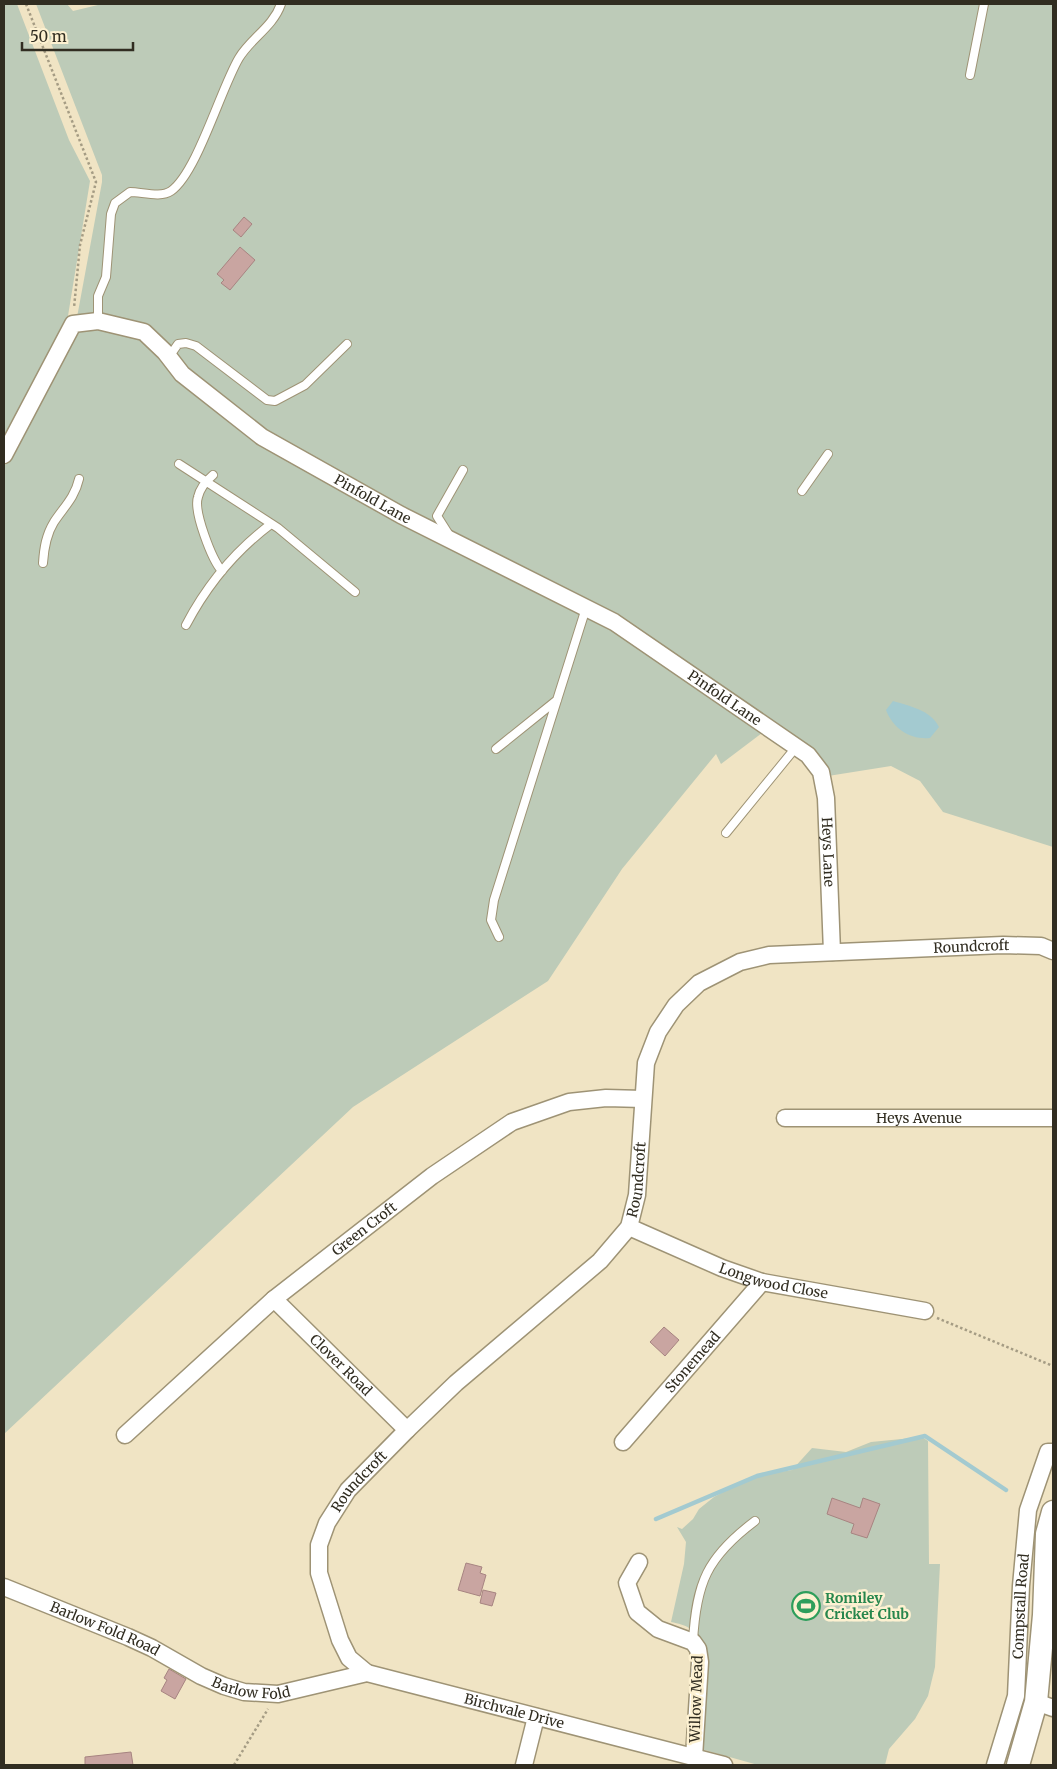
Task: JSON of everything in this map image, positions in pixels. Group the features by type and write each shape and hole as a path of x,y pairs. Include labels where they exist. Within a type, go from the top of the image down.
{"main road":[{"name":"Compstall Road","path":"1018,1765 1044,1705 1044,1615 1047,1534 1053,1512"}],"street":[{"name":"Pinfold Lane","path":"73,324 98,321 144,332 169,357 182,374 262,437 401,515 614,622 702,684 803,751"},
{"path":"4,455 73,324"},
{"name":"Heys Lane","path":"803,751 821,772 826,798 832,952"},
{"name":"Roundcroft","path":"367,1673 349,1658 331,1616 319,1572 319,1545 327,1523 348,1490 407,1430 456,1384 600,1261 629,1228 637,1195 646,1063 658,1032 676,1005 699,983 726,968 754,957 770,954 1004,945 1041,946 1053,951"},
{"name":"Green Croft","path":"125,1435 274,1299 432,1176 512,1122 569,1102 606,1098 643,1099"},
{"name":"Heys Avenue","path":"785,1118 1053,1118"},
{"name":"Longwood Close","path":"629,1228 722,1268 762,1282 925,1311"},
{"name":"Stonemead","path":"623,1442 762,1282"},
{"name":"Clover Road","path":"274,1299 407,1430"},
{"name":"Compstall Road","path":"995,1765 1016,1696 1021,1586 1028,1510 1048,1452 1053,1452"},
{"name":"Willow Mead","path":"639,1562 627,1583 637,1612 658,1629 693,1642 698,1649 700,1662 694,1757"},
{"name":"Barlow Fold Road","path":"4,1587 128,1637 201,1676"},
{"name":"Birchvale Drive","path":"303,1688 367,1673 724,1765"},
{"name":"Barlow Fold","path":"201,1676 244,1692 278,1694 303,1688"},
{"path":"524,1765 536,1717"}],"lane":[{"path":"98,321 98,296 106,277 111,214 115,203 121,196 130,192 164,195 176,187 204,136 240,56 273,20 281,4"},
{"path":"970,75 984,4"},
{"path":"169,357 178,344 186,343 196,346 268,400 275,401 305,385 347,344"},
{"path":"802,491 828,454"},
{"path":"179,464 272,524 355,592"},
{"path":"450,540 450,534 437,516 463,470"},
{"path":"213,474 206,481 197,498 197,505 209,546 222,571"},
{"path":"44,563 48,535 54,523 73,498 79,479"},
{"path":"186,625 200,597 222,571 250,540 272,524"},
{"path":"498,937 490,912 586,608"},
{"path":"496,749 557,700"},
{"path":"726,833 803,751"},
{"path":"693,1642 698,1600 702,1583 710,1565 738,1534 755,1521"}],"path":[{"path":"26,4 96,182 80,245 73,324"},
{"path":"925,1311 1053,1366"},
{"path":"234,1765 278,1694"}],"green space":[{"path":"4,4 17,4 69,140 90,181 67,322 4,439"},
{"path":"36,4 67,4 73,11 102,4 1053,4 1053,847 943,812 920,781 891,766 828,776 766,730 721,764 716,754 622,869 548,981 353,1107 4,1434 4,467 73,339 102,182 102,175"},
{"name":"Romiley Cricket Club","path":"922,1437 928,1441 929,1564 940,1564 935,1667 928,1696 915,1719 889,1749 885,1765 758,1765 701,1749 701,1644 696,1634 689,1628 671,1622 684,1564 686,1542 677,1527 682,1529 693,1519 699,1509 714,1497 738,1484 767,1474 792,1470 812,1448 846,1452 871,1442"}],"water":[{"path":"893,701 931,716 939,727 930,738 916,737 904,732 893,723 886,710"}],"building":[{"path":"244,217 252,224 241,237 233,230"},
{"path":"240,247 255,260 230,290 221,283 224,280 217,274"},
{"path":"664,1327 679,1340 665,1356 650,1342"},
{"path":"832,1498 860,1508 863,1498 880,1504 867,1538 851,1533 854,1524 827,1514"},
{"path":"466,1563 482,1567 480,1573 486,1575 480,1596 458,1590"},
{"path":"483,1590 496,1593 492,1606 480,1603"},
{"path":"169,1669 186,1679 175,1699 161,1691 167,1680 164,1678"},
{"path":"131,1752 133,1765 85,1765 85,1757"}],"waterway":[{"path":"656,1519 757,1476 925,1436 1006,1490"}],"place":[{"name":"Romiley Cricket Club","path":"806,1606"}]}
